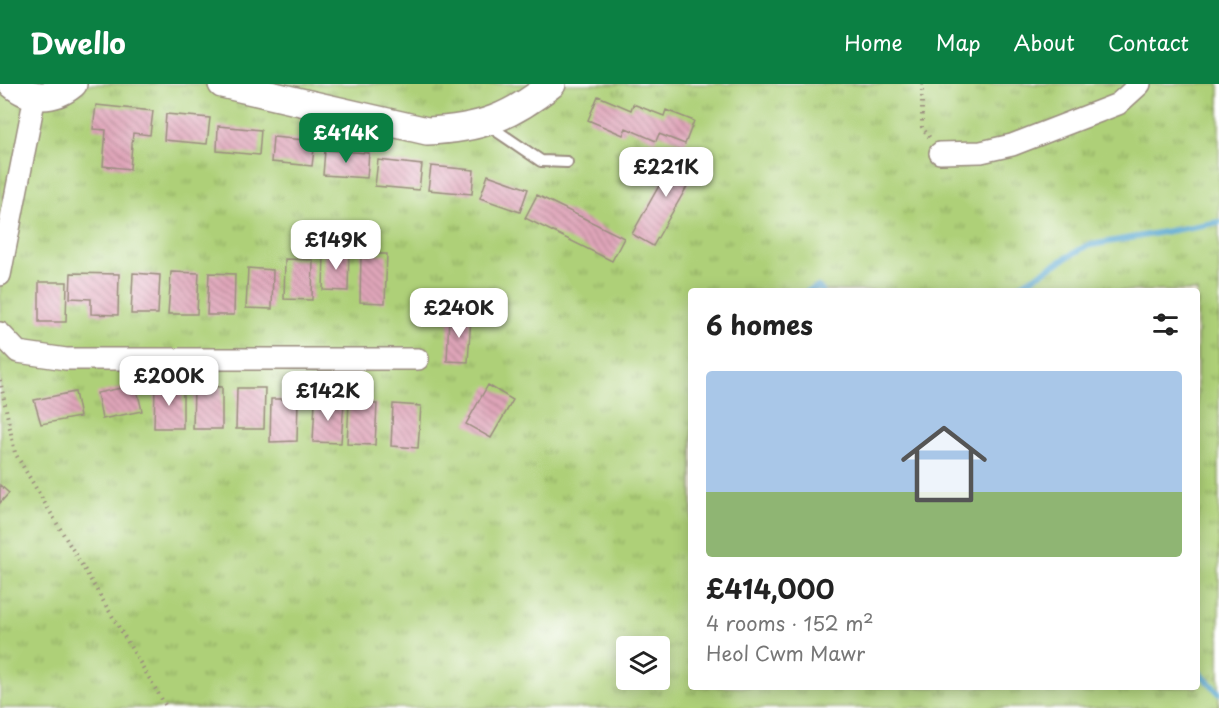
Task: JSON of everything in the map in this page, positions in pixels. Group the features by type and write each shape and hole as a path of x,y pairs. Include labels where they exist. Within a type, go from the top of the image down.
{"street":[{"path":"0,275 23,90 43,97 57,94 73,84"},
{"path":"233,85 427,131 458,130 511,113 552,84"},
{"path":"940,153 981,152 1012,145 1118,104 1140,84"},
{"path":"0,333 18,352 66,359 418,359"}],"lane":[{"path":"484,123 542,161 567,162"}],"path":[{"path":"922,84 922,127 940,153"},
{"path":"0,380 15,453 167,708"}],"green space":[{"path":"0,84 1219,84 1219,708 0,708"}],"building":[{"path":"598,96 631,110 633,104 664,116 666,110 694,121 685,144 659,134 656,141 626,128 623,135 588,120"},
{"path":"96,105 153,111 150,135 133,133 130,169 103,166 106,130 93,129"},
{"path":"166,114 210,118 207,144 164,140"},
{"path":"218,126 261,130 259,155 217,151"},
{"path":"273,137 315,141 312,166 271,162"},
{"path":"325,150 369,153 367,178 323,175"},
{"path":"679,150 701,162 653,246 632,234"},
{"path":"378,160 422,165 419,190 375,186"},
{"path":"431,166 474,170 472,194 428,190"},
{"path":"488,175 528,189 520,212 480,198"},
{"path":"537,195 624,238 612,261 525,218"},
{"path":"324,252 349,252 348,291 323,290"},
{"path":"361,254 387,254 385,303 360,302"},
{"path":"285,259 313,260 312,300 284,299"},
{"path":"248,268 273,270 272,309 246,308"},
{"path":"171,272 199,273 197,314 168,314"},
{"path":"71,273 119,274 118,315 91,314 91,299 70,298"},
{"path":"133,273 160,275 158,314 131,314"},
{"path":"209,273 235,274 234,315 207,315"},
{"path":"39,282 67,282 66,322 39,322"},
{"path":"449,316 471,317 468,362 447,361"},
{"path":"136,385 142,411 102,419 97,393"},
{"path":"183,385 183,428 154,428 155,386"},
{"path":"488,385 513,400 491,438 466,424"},
{"path":"194,386 222,387 222,429 193,429"},
{"path":"237,388 265,388 264,429 236,429"},
{"path":"75,392 80,417 41,424 34,400"},
{"path":"271,399 298,399 297,441 270,442"},
{"path":"315,401 344,402 341,443 313,442"},
{"path":"349,402 377,404 375,445 347,444"},
{"path":"393,404 421,406 418,448 391,446"},
{"path":"0,485 9,493 0,503"}],"waterway":[{"path":"1016,288 1086,246 1219,222"},
{"path":"816,288 819,288"},
{"path":"1200,673 1219,693"}]}
